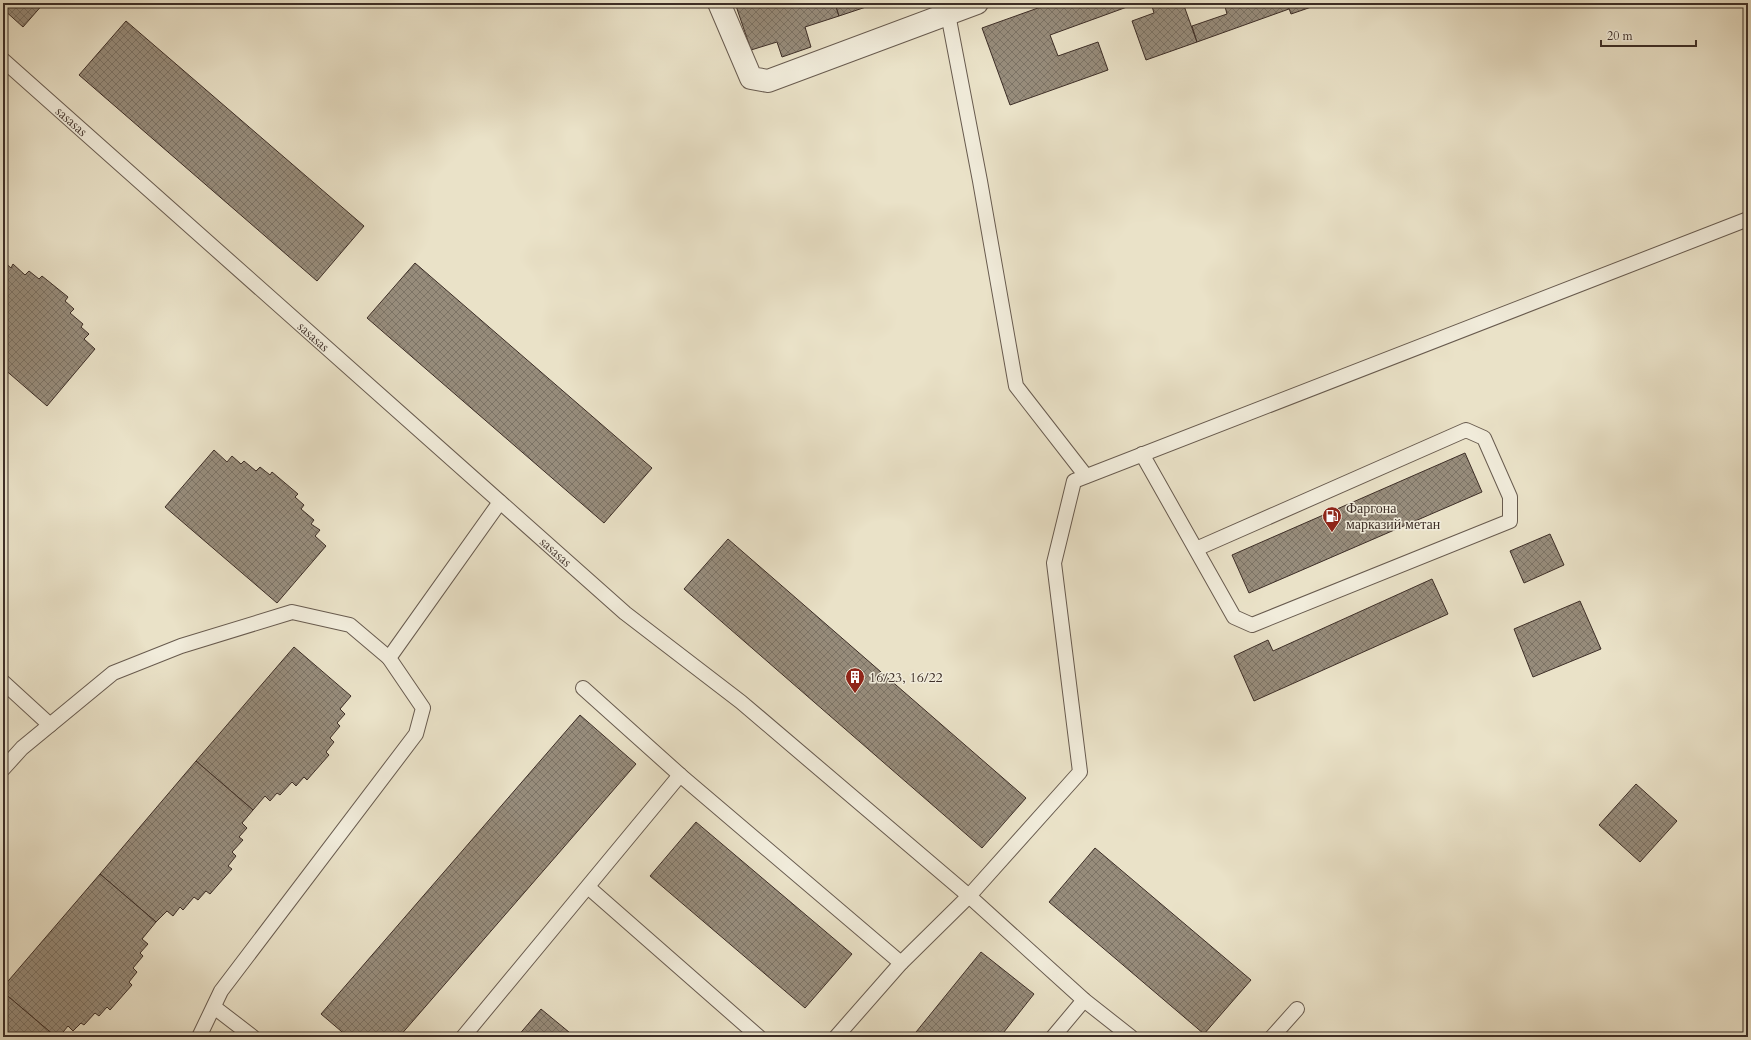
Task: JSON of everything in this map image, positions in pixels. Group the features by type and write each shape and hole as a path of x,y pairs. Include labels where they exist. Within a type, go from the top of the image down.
{"street":[{"path":"719,3 751,78 768,81 977,3"}],"lane":[{"path":"948,14 980,182 1016,386 1086,476"},
{"name":"sasasas","path":"3,60 624,613 741,702 969,896 1084,1000 1131,1037"},
{"path":"836,1037 901,963 969,896 1080,772 1054,563 1074,481 1748,219"},
{"path":"1142,454 1234,616 1252,625 1510,521 1510,497 1484,438 1466,430 1196,549"},
{"path":"389,658 500,502"},
{"path":"3,769 22,748 113,673 181,646 292,612 350,625 389,658 422,708 416,734 221,991 199,1037"},
{"path":"3,682 50,725"},
{"path":"583,688 680,775 901,963"},
{"path":"463,1037 680,775"},
{"path":"588,887 759,1037"},
{"path":"1053,1037 1084,1000"},
{"path":"214,1007 253,1037"},
{"path":"1272,1037 1297,1009"}],"building":[{"path":"3,3 44,3 23,27 3,9"},
{"path":"735,3 835,3 839,16 805,27 811,47 782,57 777,42 751,50"},
{"path":"835,3 878,3 839,16"},
{"path":"1052,3 1125,3 1127,7 1050,35 1058,56 1098,42 1108,70 1010,105 982,28"},
{"path":"1151,3 1183,3 1197,42 1146,60 1132,21 1154,13"},
{"path":"1224,3 1287,3 1289,9 1197,42 1192,26 1227,14"},
{"path":"1287,3 1323,3 1291,14"},
{"path":"126,21 364,226 317,281 79,75"},
{"path":"3,261 11,268 13,264 25,275 29,271 39,279 42,276 68,297 65,301 74,309 70,313 83,324 81,327 89,334 84,339 95,349 47,406 3,368"},
{"path":"415,263 652,468 604,523 367,318"},
{"path":"214,450 227,462 232,456 241,464 244,461 256,471 260,467 270,475 272,472 298,494 295,497 304,505 301,509 314,520 311,524 320,530 315,536 326,546 277,603 165,507"},
{"path":"1465,453 1482,492 1249,593 1232,555"},
{"path":"1550,534 1564,565 1524,583 1510,551"},
{"name":"16/23, 16/22","path":"728,539 1026,798 982,848 684,589"},
{"path":"1432,579 1448,614 1254,701 1234,656 1268,640 1273,651"},
{"path":"1580,601 1601,649 1533,677 1514,629"},
{"path":"294,647 351,696 340,709 345,714 337,723 340,726 330,738 334,742 326,752 329,755 307,780 304,777 296,786 292,782 280,795 277,793 270,801 265,796 253,810 196,761"},
{"path":"580,715 636,764 399,1037 348,1037 321,1014"},
{"path":"196,761 253,810 242,823 247,828 239,837 243,840 232,852 236,856 228,866 232,869 210,894 206,891 198,900 194,897 183,910 180,907 173,916 167,911 156,922 100,874"},
{"path":"1636,784 1677,821 1640,862 1599,825"},
{"path":"696,822 852,954 805,1008 650,876"},
{"path":"1095,848 1251,980 1204,1034 1049,902"},
{"path":"100,874 156,922 142,939 148,944 140,953 143,956 133,968 137,972 129,982 132,985 110,1010 107,1007 99,1016 95,1013 84,1025 81,1023 73,1031 68,1026 59,1037 56,1037 3,992 3,987"},
{"path":"981,952 1034,994 1000,1037 912,1037"},
{"path":"3,992 56,1037 3,1037"},
{"path":"541,1009 575,1037 517,1037"}],"place":[{"name":"Фаргона марказий метан","path":"1332,533"},
{"name":"16/23, 16/22","path":"855,694"}]}
